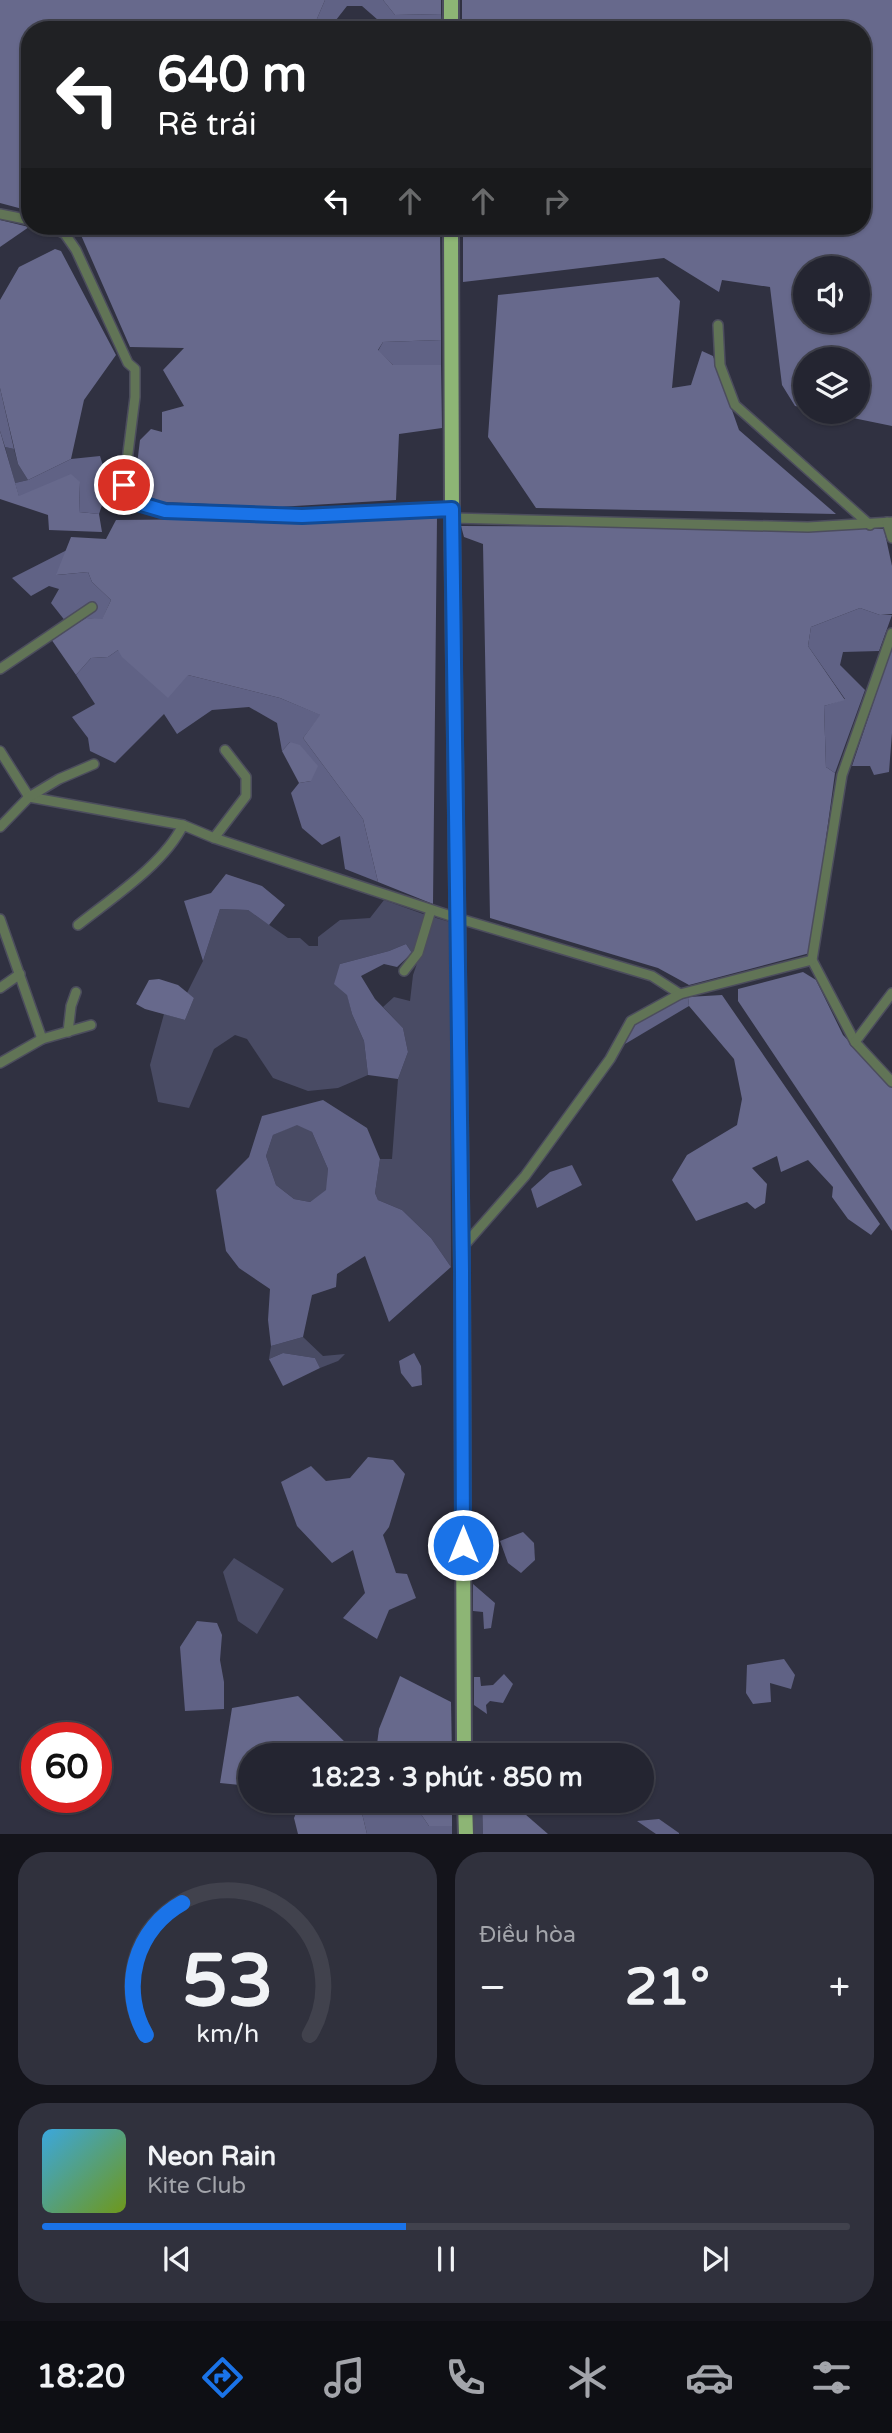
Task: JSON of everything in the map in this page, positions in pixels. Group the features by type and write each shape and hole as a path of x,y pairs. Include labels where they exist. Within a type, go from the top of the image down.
{"main road":[{"path":"451,0 451,21"},
{"path":"452,235 452,513 464,1743"},
{"path":"465,1813 466,1834"}],"street":[{"path":"0,214 21,218"},
{"path":"66,235 76,250 128,363 135,369 124,485 131,501 165,511 291,515 452,513 808,527 890,522 892,538"},
{"path":"718,325 720,365 735,405 870,524"},
{"path":"0,669 92,607"},
{"path":"892,633 842,775 812,960 856,1042 892,1082"},
{"path":"214,838 246,796 246,777 225,750"},
{"path":"0,751 30,797 183,825 214,838 431,910 652,976 680,994"},
{"path":"0,827 30,797 59,779 94,764"},
{"path":"79,925 139,876 176,839 183,825"},
{"path":"404,971 418,953 431,910"},
{"path":"0,919 42,1039"},
{"path":"461,1249 525,1176 611,1059 631,1021 680,994 812,960"},
{"path":"0,988 20,974"},
{"path":"68,1032 71,1006 76,992"},
{"path":"856,1042 892,993"},
{"path":"0,1063 42,1039 91,1025"}],"shaded area":[{"path":"0,0 325,0 316,21 21,21 21,209 0,203"},
{"path":"325,0 383,0 395,15 441,14 441,21 378,21 362,6 347,6 336,21 316,21"},
{"path":"383,0 441,0 441,14 395,15"},
{"path":"462,0 892,0 892,426 870,421 870,347 793,347 793,403 782,385 770,287 722,280 719,292 664,258 463,282 463,235 871,235 871,21 462,21"},
{"path":"0,220 21,225 21,233 0,247"},
{"path":"81,235 440,235 441,340 383,342 378,350 393,365 441,365 442,428 399,434 396,500 278,507 161,502 134,489 140,440 151,429 162,432 162,412 184,406 163,370 184,348 130,347"},
{"path":"55,249 61,251 116,355 84,400 71,459 28,480 18,464 0,388 0,300 19,267"},
{"path":"658,277 680,301 672,388 691,385 702,351 713,356 739,430 836,514 536,508 488,437 498,295"},
{"path":"441,340 441,365 393,365 378,351 383,342"},
{"path":"0,388 14,449 5,447 0,431"},
{"path":"0,431 19,496 71,474 80,482 79,512 99,514 102,532 49,530 48,515 0,499"},
{"path":"5,447 14,449 18,464 28,480 15,483"},
{"path":"100,456 109,485 99,514 79,512 80,482 19,497 15,483 28,480 71,459"},
{"path":"437,517 433,904 378,882 363,819 303,738 320,715 280,698 188,675 168,698 122,657 118,650 108,657 91,658 76,675 51,639 86,618 102,619 111,600 92,582 88,572 56,575 71,537 106,539 116,520"},
{"path":"461,526 884,529 892,566 892,614 880,615 860,608 811,627 808,646 845,700 824,706 826,767 835,773 810,953 689,985 658,968 490,918 483,544 464,537"},
{"path":"67,550 57,575 88,572 92,582 111,600 102,620 86,618 70,627 51,603 59,589 49,586 31,596 12,578"},
{"path":"860,608 880,615 892,615 879,651 843,652 840,665 865,690 835,773 826,767 824,706 845,699 808,646 811,627"},
{"path":"892,647 889,772 874,775 870,766 852,766"},
{"path":"118,650 188,675 280,698 321,715 303,738 363,819 378,882 345,869 340,836 322,845 302,828 291,793 299,783 311,781 290,742 282,751 277,723 249,707 212,710 177,734 164,714 115,763 90,751 88,738 72,717 95,704 76,675 91,658 108,657"},
{"path":"290,742 300,745 318,766 311,781 299,783 282,751"},
{"path":"226,874 262,886 285,905 269,925 248,910 220,909 203,961 184,901 211,893"},
{"path":"384,900 426,915 412,953 406,944 340,964 352,1014 364,1041 368,1075 338,1088 308,1091 273,1078 247,1039 235,1035 214,1049 189,1108 158,1102 150,1065 164,1014 185,1020 194,998 187,993 203,961 220,909 248,910 288,938 300,938 309,946 318,946 318,937 340,920 370,918"},
{"path":"433,917 450,922 451,1267 431,1238 402,1210 378,1200 375,1193 380,1159 392,1159 398,1079 408,1052 403,1028 383,1007 394,997 410,1001 413,975"},
{"path":"406,944 412,953 397,967 384,964 361,976 375,999 403,1028 408,1052 398,1079 368,1075 364,1041 347,995 334,984 340,964"},
{"path":"803,972 816,980 843,1035 892,1087 892,1231 738,1001 738,989"},
{"path":"159,979 178,985 194,998 185,1020 136,1004 149,980"},
{"path":"722,995 880,1224 871,1235 848,1219 832,1197 833,1187 808,1160 781,1172 777,1156 752,1168 767,1184 765,1203 755,1209 747,1202 696,1221 672,1180 687,1155 737,1125 742,1099 734,1059 689,1006 688,997"},
{"path":"688,997 689,1006 625,1044 633,1025 678,999"},
{"path":"323,1100 367,1128 380,1159 375,1193 378,1200 402,1210 431,1238 451,1267 389,1322 365,1256 337,1274 336,1287 312,1295 303,1337 271,1346 268,1320 270,1289 239,1268 226,1251 216,1190 249,1157 262,1116","holes":["297,1125 312,1132 328,1169 326,1190 310,1202 294,1199 276,1185 266,1156 273,1135"]},
{"path":"297,1124 312,1132 328,1169 327,1190 310,1202 294,1199 276,1185 266,1156 273,1135"},
{"path":"572,1165 582,1185 537,1208 531,1189 550,1172"},
{"path":"303,1337 323,1356 345,1354 338,1361 320,1368 315,1358 283,1353 269,1359 271,1346"},
{"path":"283,1353 315,1358 320,1368 283,1386 269,1359"},
{"path":"414,1353 421,1366 422,1385 412,1387 401,1373 399,1361"},
{"path":"368,1457 393,1460 405,1474 389,1527 383,1535 396,1573 407,1574 416,1598 389,1610 377,1639 343,1618 365,1593 353,1550 332,1563 297,1526 281,1482 311,1466 326,1481 350,1478"},
{"path":"523,1532 534,1543 535,1560 521,1573 508,1563 500,1541"},
{"path":"234,1558 284,1589 257,1634 238,1621 223,1572"},
{"path":"473,1584 495,1603 491,1628 484,1629 483,1612 473,1611"},
{"path":"197,1621 217,1623 222,1635 220,1660 224,1682 224,1709 185,1711 180,1647"},
{"path":"784,1659 795,1675 791,1689 770,1683 771,1702 753,1704 746,1693 747,1665"},
{"path":"504,1674 513,1684 503,1703 490,1701 486,1705 487,1714 474,1705 474,1677 480,1677 481,1686 493,1685"},
{"path":"400,1676 451,1702 452,1743 377,1743 379,1729"},
{"path":"298,1696 346,1743 238,1743 238,1785 220,1783 232,1708"},
{"path":"296,1813 362,1813 367,1834 298,1834 294,1818"},
{"path":"362,1813 420,1813 429,1826 452,1826 452,1834 367,1834"},
{"path":"420,1813 452,1813 452,1826 429,1826"},
{"path":"473,1813 482,1813 483,1834 473,1834"},
{"path":"482,1813 524,1813 548,1834 483,1834"},
{"path":"659,1819 679,1834 656,1834 637,1821"}],"route":[{"path":"124,485 131,501 165,511 302,516 452,509 463,1545"}]}
